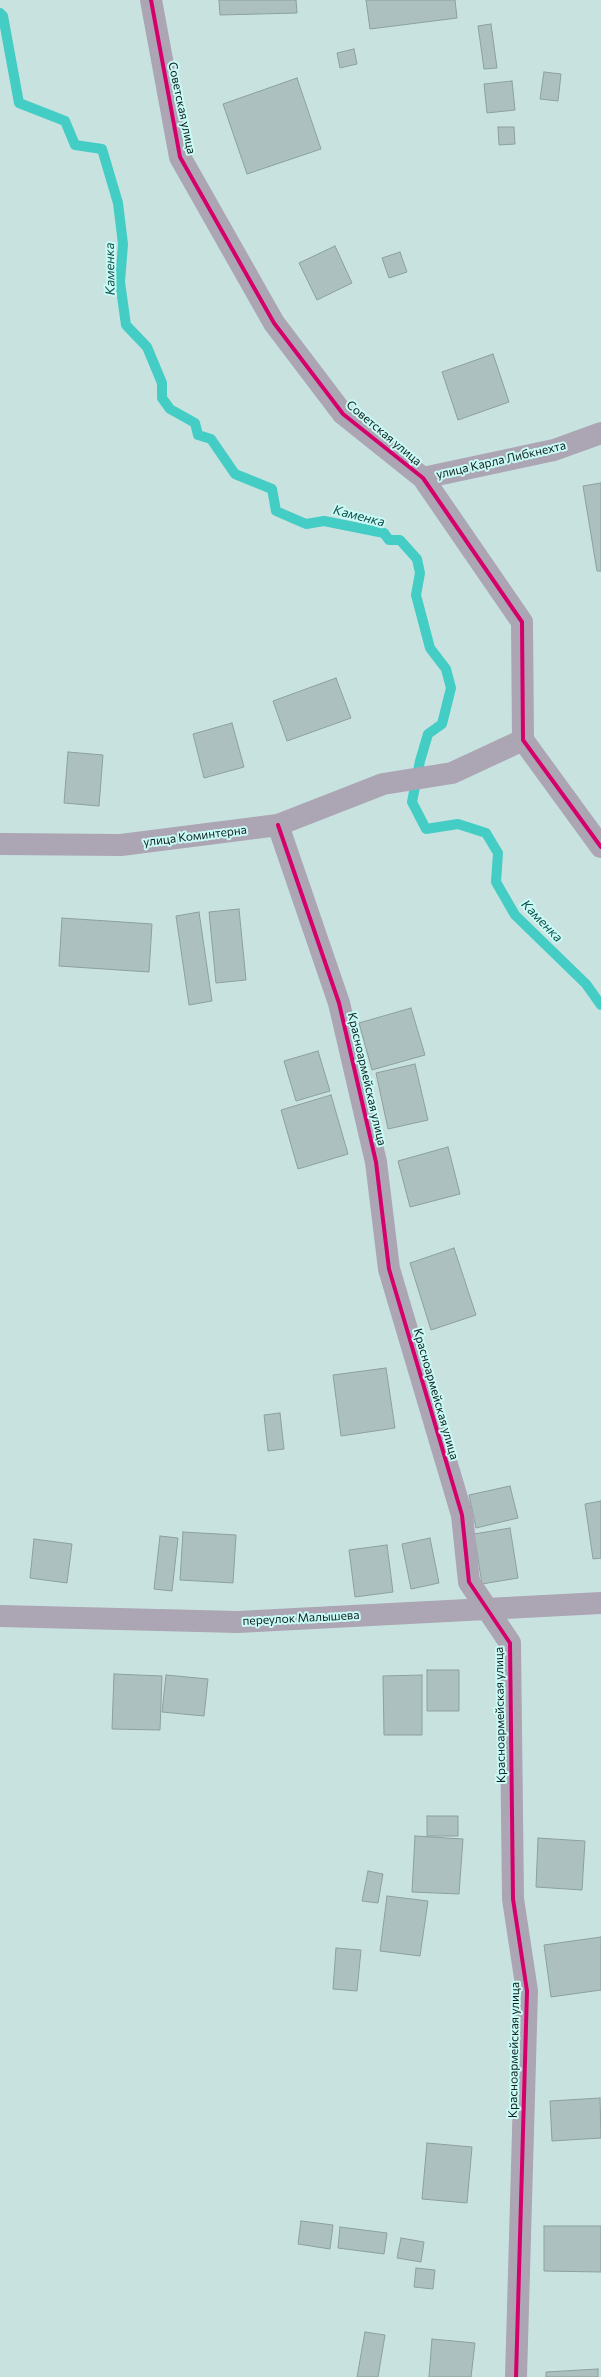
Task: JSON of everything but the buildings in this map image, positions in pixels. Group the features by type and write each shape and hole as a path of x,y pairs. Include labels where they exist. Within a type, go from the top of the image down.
{"street":[{"name":"Советская улица","path":"151,0 180,157 274,323 343,414 423,478 522,622 523,740"},
{"name":"улица Карла Либкнехта","path":"423,478 554,450 601,434"},
{"name":"улица Коминтерна","path":"0,844 121,845 278,826 383,784 452,773 523,740"},
{"path":"523,740 601,847"},
{"name":"Красноармейская улица","path":"278,826 339,1003 376,1162 389,1269 462,1515 469,1582 488,1608 510,1643 513,1899 527,1991 516,2377"},
{"name":"переулок Малышева","path":"0,1616 238,1622 601,1603"}],"waterway":[{"name":"Каменка","path":"0,13 3,16 19,103 65,121 75,145 102,149 118,203 123,244 120,282 126,325 147,347 162,383 162,398 170,409 195,423 198,435 211,439 235,474 272,489 276,511 306,524 324,521 384,533 389,540 400,540 417,559 420,573 416,595 430,648 446,669 451,688 442,724 428,734 420,761 412,802 426,829 458,824 486,833 498,853 496,882 515,915 586,984 601,1005"}],"cycle path":[{"path":"151,0 180,157 274,323 343,414 423,478 522,622 523,740 601,847"},
{"path":"278,825 339,1003 376,1162 389,1269 462,1515 469,1582 510,1643 513,1899 527,1991 516,2377"}]}
